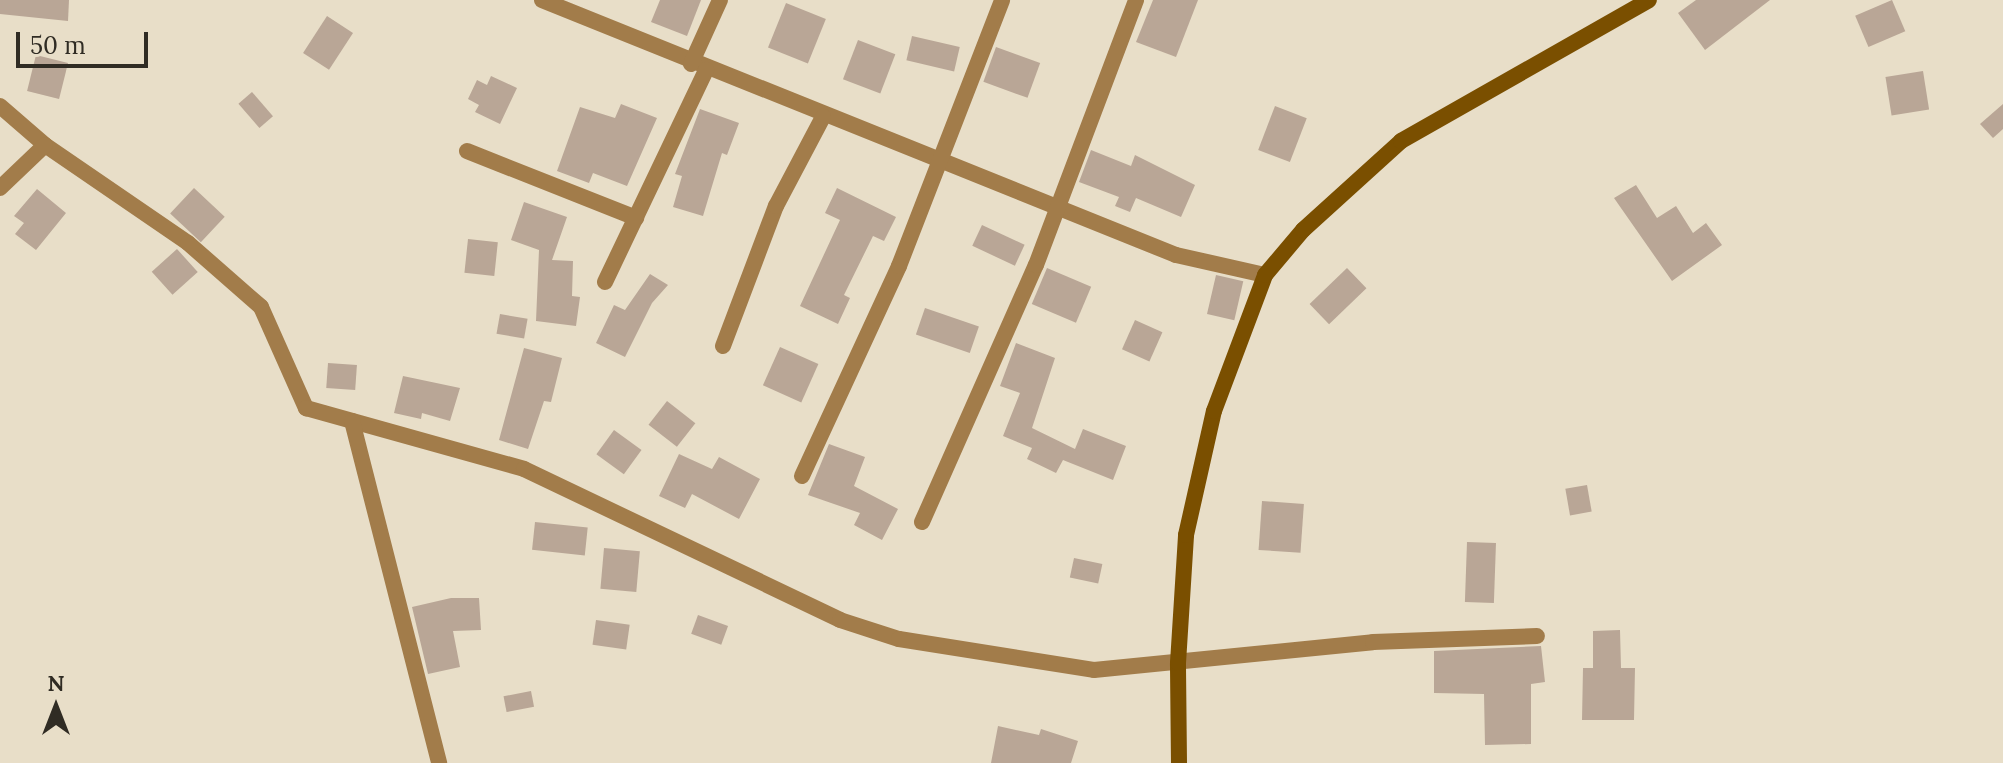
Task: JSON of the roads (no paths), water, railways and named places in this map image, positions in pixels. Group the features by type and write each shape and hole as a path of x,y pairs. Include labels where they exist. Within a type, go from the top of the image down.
{"street":[{"path":"542,0 823,117 1056,205 1176,255 1265,275"},
{"path":"605,282 636,218 699,67 720,0"},
{"path":"802,476 899,266 1002,0"},
{"path":"922,522 1013,320 1136,0"},
{"path":"1179,763 1178,663 1186,535 1210,426 1265,275 1303,230 1401,141 1649,0"},
{"path":"0,106 45,145 188,243 261,307 306,408 524,469 840,620 899,639 1094,670 1360,643 1537,636"},
{"path":"723,346 776,206 823,117"},
{"path":"0,188 45,145"},
{"path":"467,151 636,218"},
{"path":"352,421 439,763"}]}
